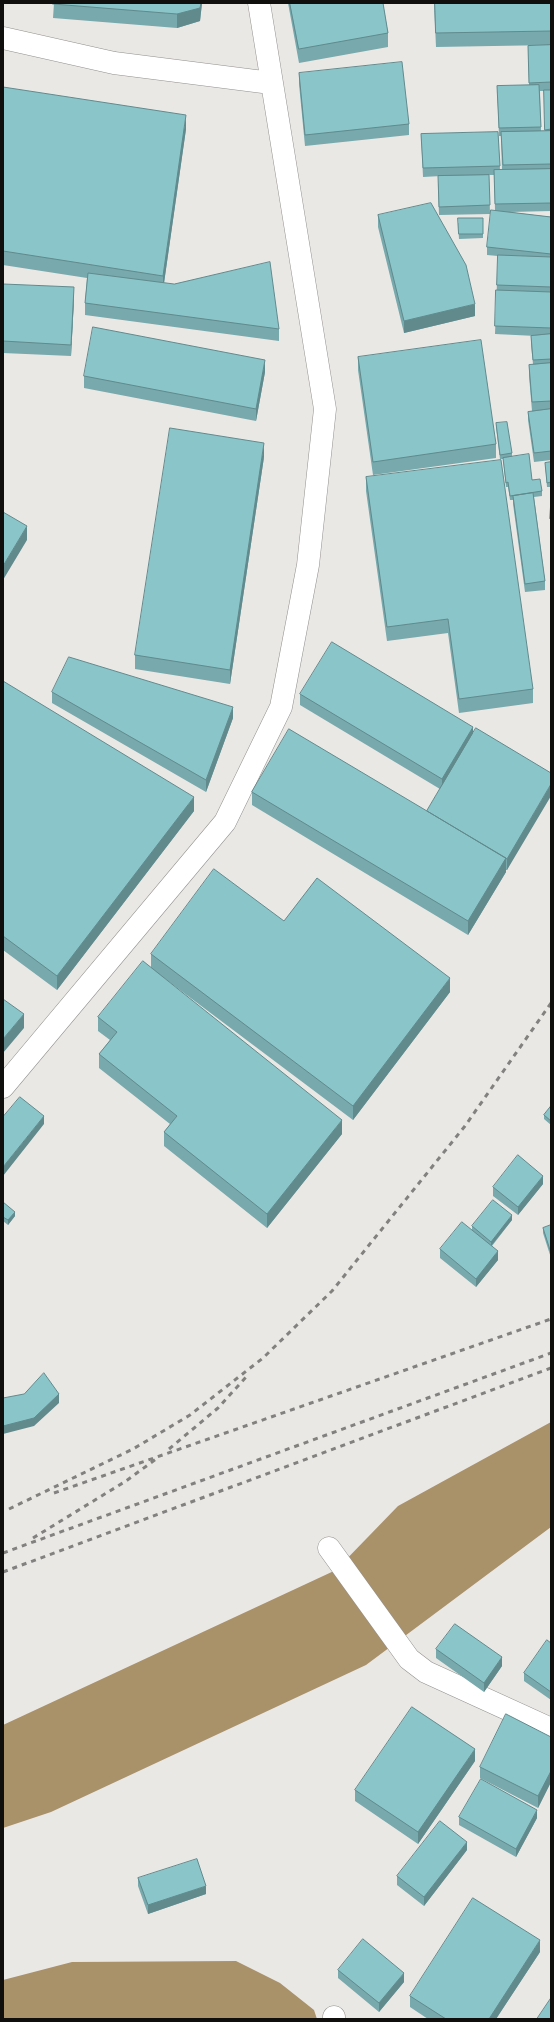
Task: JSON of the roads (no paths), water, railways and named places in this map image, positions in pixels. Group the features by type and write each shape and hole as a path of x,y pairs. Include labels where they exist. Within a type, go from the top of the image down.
{"street":[{"path":"3,1087 225,822 281,707 308,565 325,409 259,3"},
{"path":"3,38 114,63 271,83"},
{"path":"329,1548 409,1659 426,1672 551,1729"}],"railway":[{"path":"9,1509 133,1449 190,1415 263,1358 332,1291 465,1126 551,1003"},
{"path":"54,1493 551,1319"},
{"path":"3,1553 551,1353"},
{"path":"3,1572 551,1368"},
{"path":"169,1449 218,1408 247,1376"},
{"path":"33,1538 126,1481 156,1459"}]}
